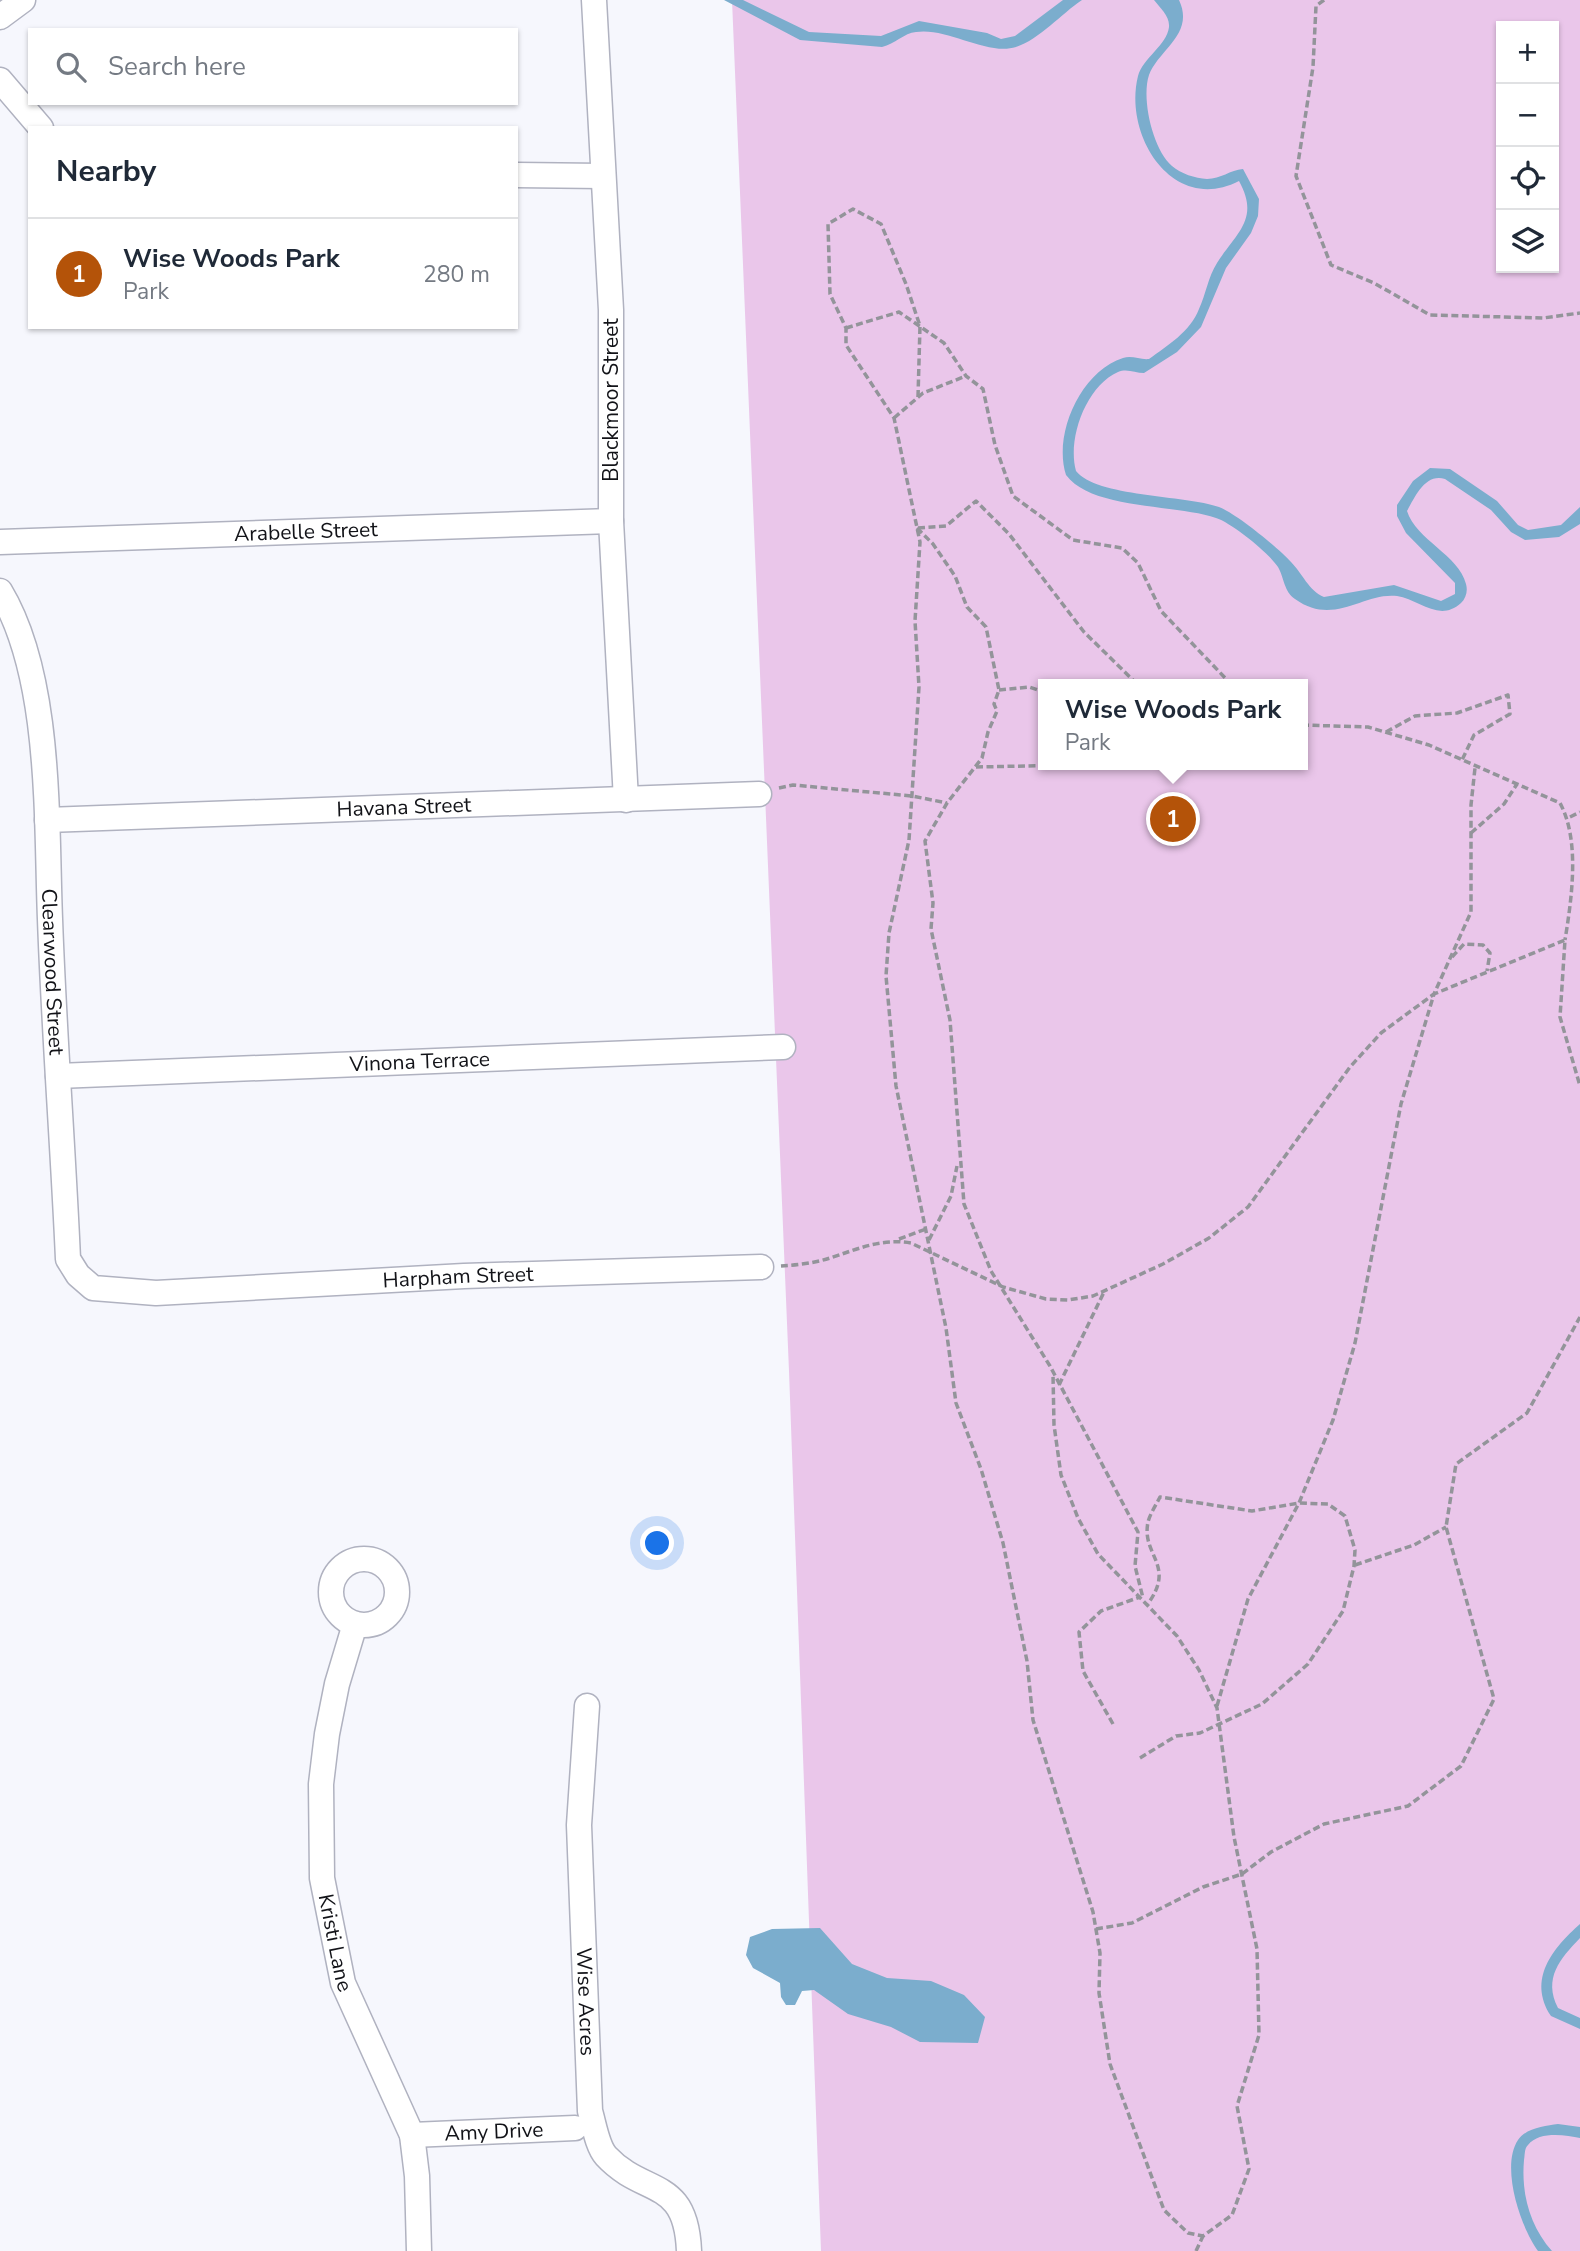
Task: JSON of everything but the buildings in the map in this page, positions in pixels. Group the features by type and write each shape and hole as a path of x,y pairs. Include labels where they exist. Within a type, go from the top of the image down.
{"street":[{"path":"0,17 23,0"},
{"name":"Blackmoor Street","path":"594,0 611,310 611,521 626,800"},
{"path":"0,80 39,126"},
{"path":"518,175 603,176"},
{"name":"Arabelle Street","path":"0,542 611,521"},
{"name":"Clearwood Street","path":"0,592 7,624 36,704 47,820 68,1259 78,1275 93,1288 156,1293"},
{"name":"Havana Street","path":"47,820 759,794"},
{"name":"Vinona Terrace","path":"58,1076 783,1047"},
{"name":"Harpham Street","path":"156,1293 464,1276 761,1267"},
{"name":"Kristi Lane","path":"355,1624 337,1684 327,1734 321,1784 322,1878 343,1983 412,2135 417,2176 419,2251"},
{"name":"Wise Acres","path":"587,1706 579,1825 590,2111 604,2154 624,2172 652,2185 681,2207 688,2231 689,2251"},
{"name":"Amy Drive","path":"412,2135 575,2128"}],"path":[{"path":"1324,0 1316,6 1313,67 1296,176 1331,265 1374,283 1430,315 1543,318 1580,313"},
{"path":"918,397 920,326 881,224 853,209 828,224 830,294 846,328 846,345 894,418 920,542 914,654 919,687 909,841 889,933 886,976 896,1086 946,1328 956,1404 981,1469 1003,1542 1027,1661 1033,1720 1096,1929 1100,1953 1099,1993 1110,2064 1164,2210 1188,2233 1203,2236"},
{"path":"846,328 899,312 944,343 966,376 983,389 995,445 1013,496 1073,540 1122,548 1138,563 1161,611 1226,679"},
{"path":"894,418 918,397 966,376"},
{"path":"916,527 946,526 976,501 1009,534 1084,632 1132,679"},
{"path":"916,527 933,544 955,576 967,607 986,627 999,690 994,704 997,711 988,732 982,758 947,803 925,841 933,902 931,929 950,1020 958,1159 964,1205 991,1271 1053,1374 1138,1532 1135,1566 1142,1598"},
{"path":"999,690 1029,687 1038,690"},
{"path":"1386,732 1415,716 1457,713 1508,695 1510,714 1474,735 1461,761"},
{"path":"1308,725 1368,727 1386,732 1429,746 1560,803 1570,817 1574,836 1573,885 1560,1017 1580,1087"},
{"path":"976,767 1038,766"},
{"path":"1217,1708 1248,1599 1299,1503 1334,1420 1356,1343 1401,1104 1434,994 1471,912 1475,768"},
{"path":"1472,833 1504,804 1517,784"},
{"path":"759,794 793,785 912,796 947,803"},
{"path":"1570,817 1580,812"},
{"path":"896,1240 911,1243 1003,1287 1057,1300 1093,1296 1209,1238 1248,1207 1350,1067 1381,1033 1434,994 1566,940"},
{"path":"1446,964 1464,944 1482,945 1490,953 1487,972"},
{"path":"928,1242 951,1196 958,1159"},
{"path":"761,1267 830,1259 863,1245 896,1240 926,1229"},
{"path":"1059,1385 1105,1290"},
{"path":"1096,1929 1132,1923 1203,1888 1242,1874 1271,1852 1324,1824 1408,1806 1461,1766 1494,1699 1446,1527 1456,1464 1527,1413 1580,1317"},
{"path":"1053,1374 1054,1425 1061,1475 1078,1518 1098,1554 1177,1636 1199,1670 1217,1708 1242,1874 1257,1949 1259,2035 1237,2106 1250,2169 1231,2215 1203,2236 1196,2251"},
{"path":"1140,1758 1176,1736 1200,1733 1262,1704 1308,1664 1343,1612 1355,1550 1345,1516 1328,1504 1299,1503 1252,1511 1160,1497 1147,1523 1160,1588 1147,1605"},
{"path":"1354,1566 1414,1545 1446,1527"},
{"path":"1113,1724 1083,1671 1079,1632 1101,1612 1142,1598"}],"shaded area":[{"path":"732,0 1580,0 1580,2251 821,2251 789,1371"}],"water":[{"path":"724,0 743,0 809,32 881,36 919,21 987,33 1001,39 1015,36 1063,0 1082,0 1033,38 1016,47 1005,49 928,32 912,33 882,47 800,40"},
{"path":"1154,0 1179,0 1183,12 1179,32 1154,66 1147,85 1150,124 1159,148 1172,166 1193,177 1212,179 1243,169 1259,199 1258,216 1251,233 1226,268 1201,327 1177,352 1144,373 1121,371 1107,379 1088,401 1074,444 1076,471 1086,480 1102,486 1204,503 1227,511 1276,548 1295,566 1314,591 1324,597 1394,585 1441,601 1455,594 1455,583 1406,533 1397,516 1397,505 1413,481 1430,468 1450,469 1497,501 1518,525 1528,530 1561,525 1580,507 1580,524 1559,537 1525,540 1511,532 1491,510 1445,479 1438,478 1426,483 1407,511 1419,531 1455,564 1462,574 1467,587 1466,594 1461,603 1453,609 1437,610 1397,596 1384,596 1335,609 1309,607 1291,596 1278,567 1267,554 1223,521 1095,495 1078,486 1066,475 1063,442 1073,407 1083,391 1108,365 1126,357 1149,359 1190,325 1214,268 1247,215 1245,194 1239,181 1215,189 1193,187 1174,179 1158,164 1146,145 1138,122 1135,99 1138,76 1164,40 1169,27 1166,16"},
{"path":"1580,1924 1580,1938 1560,1961 1552,1987 1558,2008 1580,2018 1580,2029 1551,2016 1544,2002 1542,1989 1546,1965 1561,1943"},
{"path":"820,1928 852,1964 887,1978 931,1981 964,1995 985,2017 978,2043 920,2042 891,2027 848,2014 814,1990 802,1991 795,2005 786,2005 781,1997 780,1983 753,1968 746,1955 750,1937 772,1929"},
{"path":"1558,2124 1580,2127 1580,2138 1545,2136 1533,2141 1525,2152 1523,2173 1529,2209 1538,2231 1552,2251 1538,2251 1519,2213 1512,2181 1513,2152 1521,2136 1536,2128"}],"place":[{"name":"Wise Woods Park","path":"1173,819"}]}
